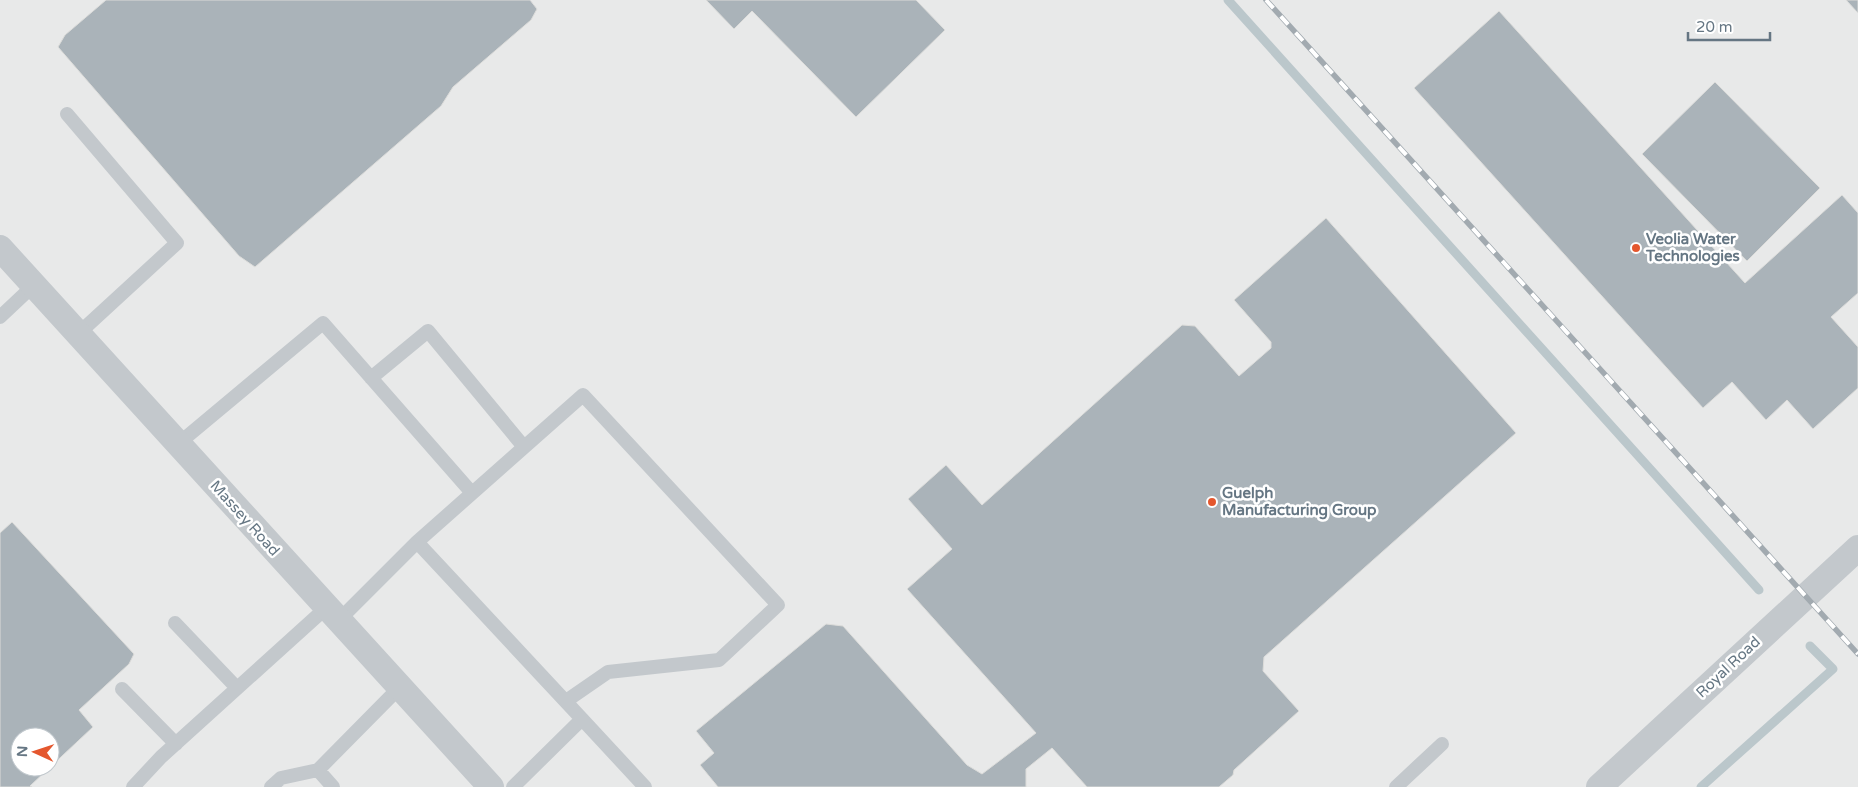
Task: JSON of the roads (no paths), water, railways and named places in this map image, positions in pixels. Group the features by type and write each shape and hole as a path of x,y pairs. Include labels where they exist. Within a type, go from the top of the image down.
{"street":[{"name":"Massey Road","path":"0,248 491,787"},
{"name":"Royal Road","path":"1599,787 1858,548"}],"lane":[{"path":"66,114 177,243 78,334"},
{"path":"0,317 34,285"},
{"path":"178,444 323,323 472,493"},
{"path":"371,378 428,330 524,447"},
{"path":"133,787 237,688 333,614 583,395 778,605 719,660 608,672 566,701"},
{"path":"416,542 645,787"},
{"path":"175,623 237,688"},
{"path":"271,787 281,778 318,770 400,687"},
{"path":"122,689 176,744"},
{"path":"513,787 582,718"},
{"path":"1396,787 1442,744"},
{"path":"318,770 333,787"}],"waterway":[{"path":"1228,0 1759,590"},
{"path":"1701,787 1833,669 1810,646"}],"railway":[{"path":"1266,0 1858,654"}],"place":[{"name":"Veolia Water Technologies","path":"1636,248"},
{"name":"Guelph Manufacturing Group","path":"1212,502"}]}
